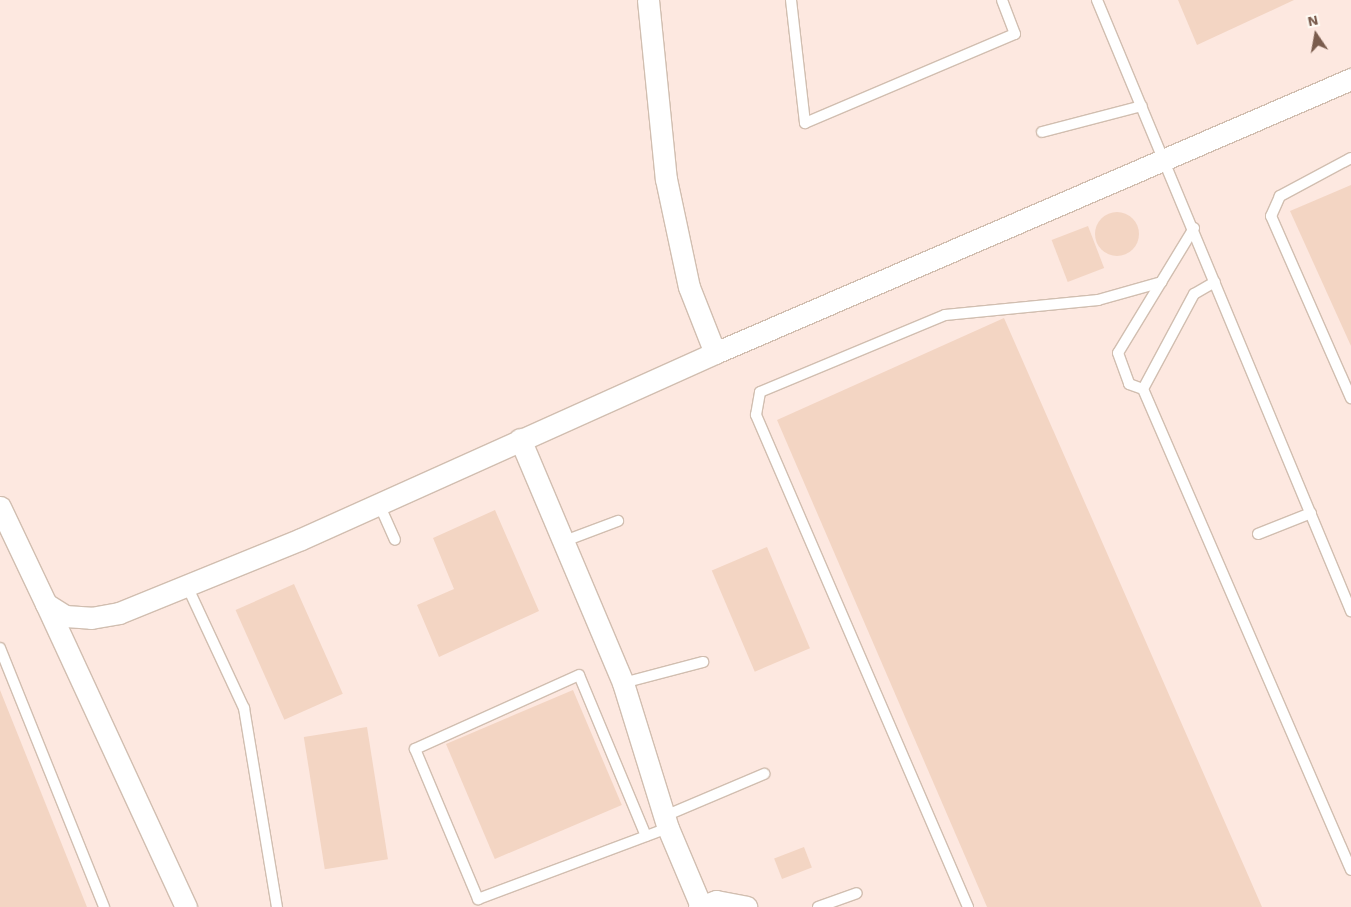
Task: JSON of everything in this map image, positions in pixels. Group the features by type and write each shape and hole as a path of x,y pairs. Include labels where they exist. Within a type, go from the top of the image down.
{"street":[{"path":"648,0 666,179 689,288 715,353"},
{"path":"46,604 65,616 91,618 119,613 187,586 379,504 715,353 1351,79"},
{"path":"520,439 622,683 666,822 700,906 732,901 746,907"},
{"path":"0,507 186,907"}],"lane":[{"path":"791,0 805,123 1015,34 1002,0"},
{"path":"1097,0 1142,106 1167,159 1215,282 1351,611"},
{"path":"1042,132 1142,106"},
{"path":"1351,158 1280,196 1271,216 1351,398"},
{"path":"1194,228 1118,352 1129,384 1143,389 1351,870"},
{"path":"968,907 756,415 760,392 945,314 1098,300 1162,282"},
{"path":"1143,389 1194,294 1215,282"},
{"path":"379,504 396,540"},
{"path":"1258,534 1311,514"},
{"path":"562,542 618,522"},
{"path":"187,586 244,708 277,907"},
{"path":"0,648 104,907"},
{"path":"622,683 703,662"},
{"path":"646,836 579,675 415,749 478,899 646,836 666,822 764,774"},
{"path":"818,907 857,893"}],"shaded area":[{"path":"0,0 1351,0 1351,907 0,907"}],"building":[{"path":"1178,0 1294,0 1197,45"},
{"path":"1351,185 1351,346 1290,211"},
{"path":"1117,212 1129,216 1135,222 1139,234 1135,246 1129,252 1117,256 1105,252 1099,246 1095,234 1099,222 1105,216"},
{"path":"1088,226 1104,268 1068,282 1052,240"},
{"path":"1004,318 1262,907 987,907 777,420"},
{"path":"495,510 539,611 439,657 417,605 454,589 433,538"},
{"path":"767,547 810,648 755,672 712,570"},
{"path":"294,584 343,694 284,720 236,610"},
{"path":"0,690 87,907 0,907"},
{"path":"573,690 622,805 495,859 446,744"},
{"path":"367,727 388,859 325,869 304,737"},
{"path":"804,847 812,868 782,879 774,858"}]}
